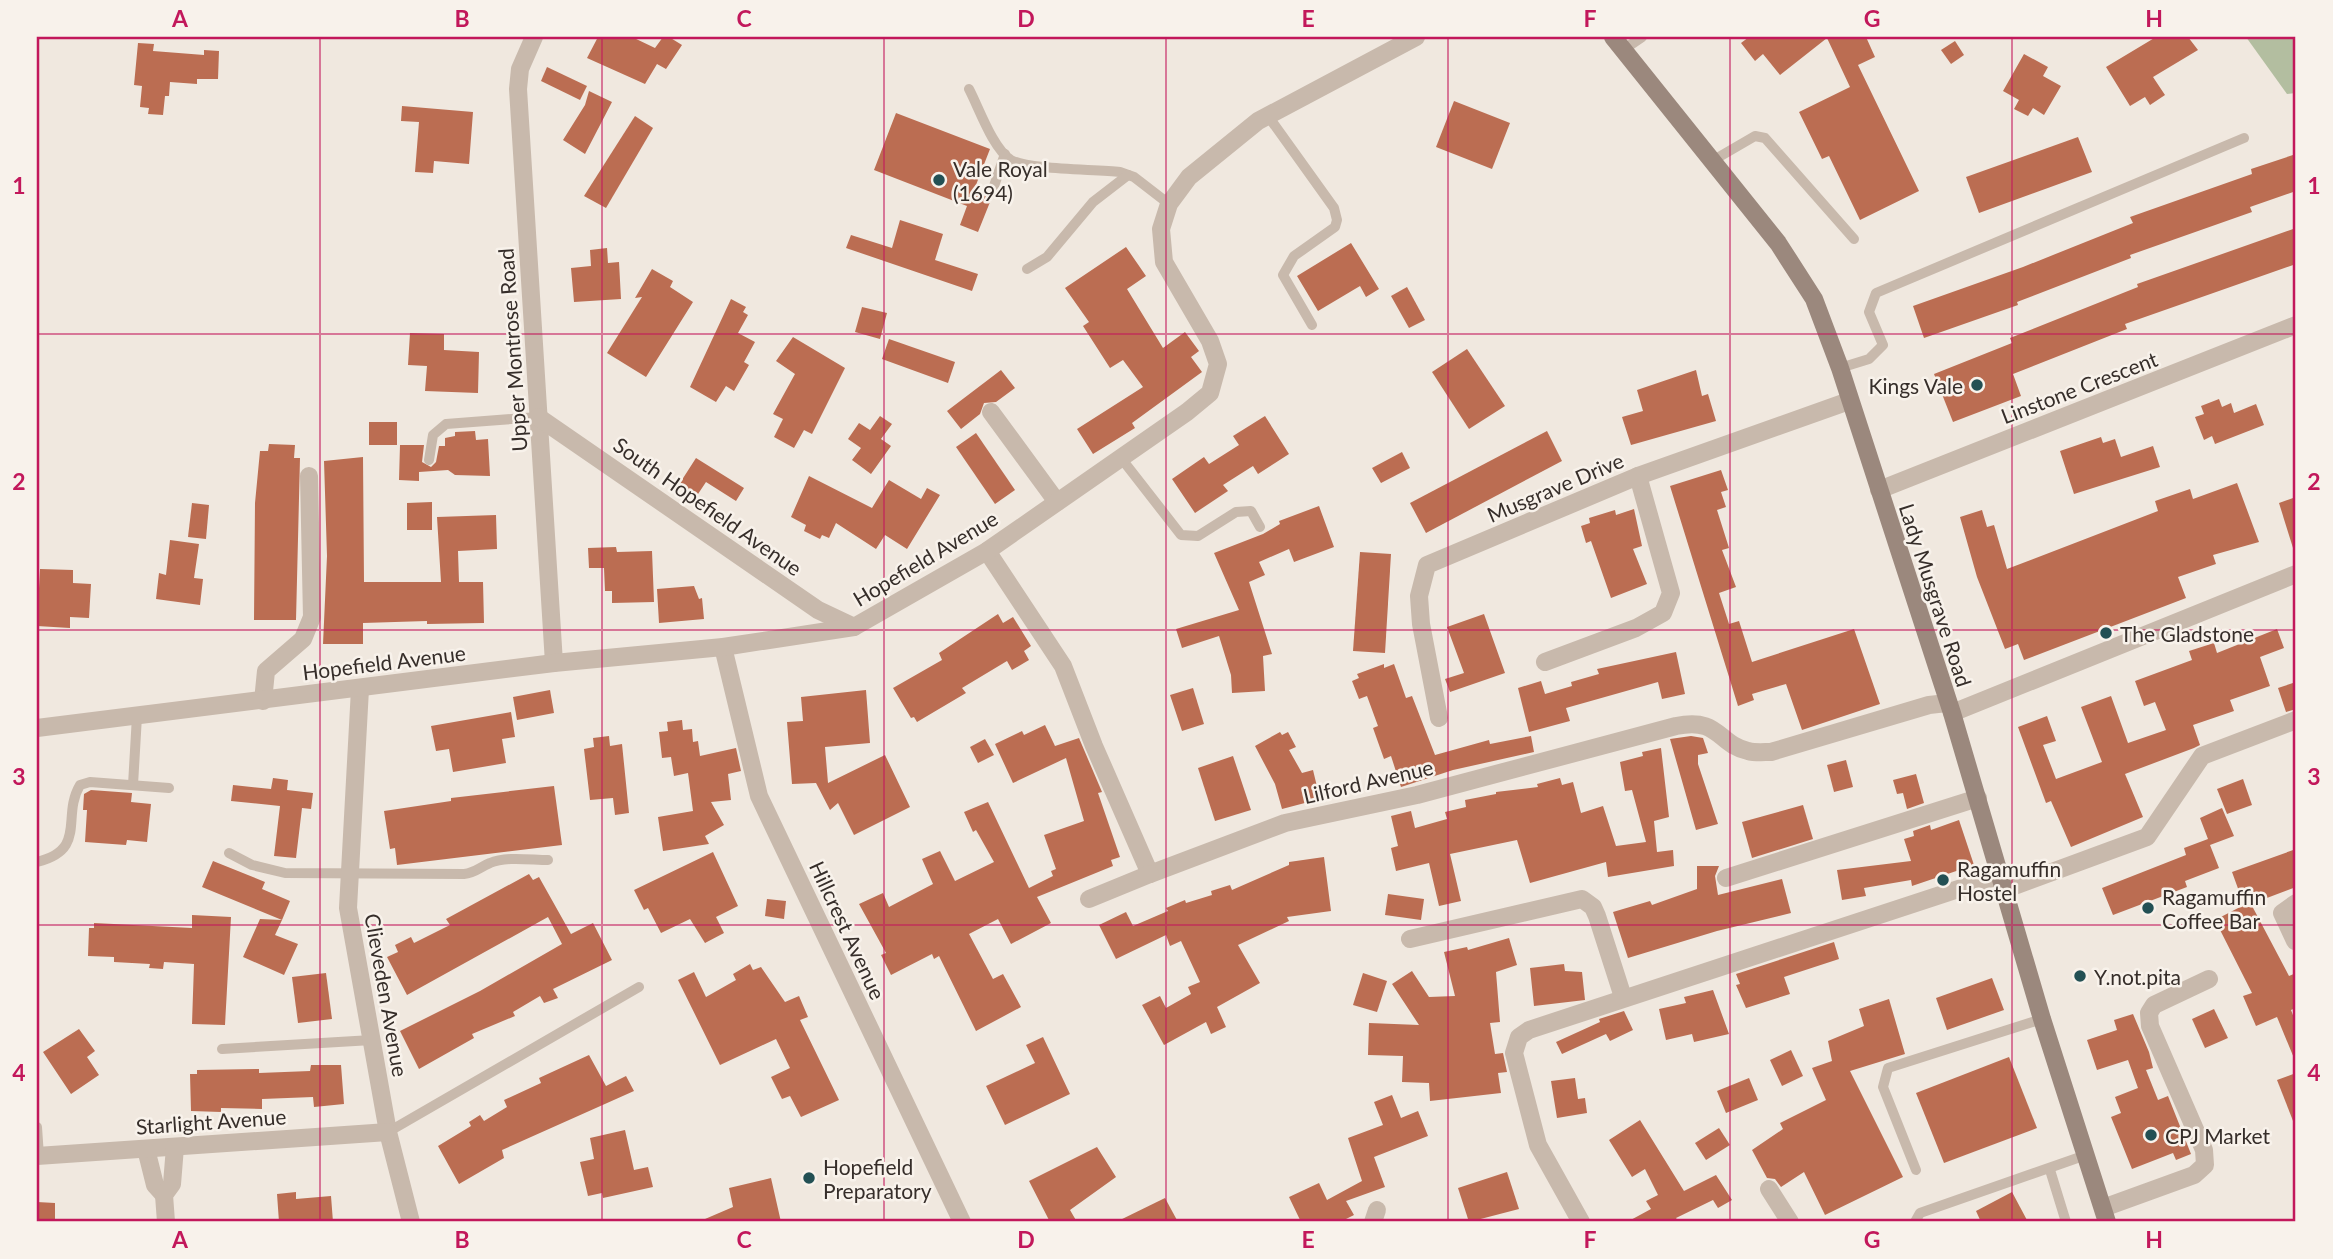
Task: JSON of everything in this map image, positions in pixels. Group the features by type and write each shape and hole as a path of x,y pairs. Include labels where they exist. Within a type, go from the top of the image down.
{"main road":[{"name":"Lady Musgrave Road","path":"1618,43 1778,243 1814,299 1840,368 1978,798 2042,1019 2105,1215"}],"street":[{"name":"Upper Montrose Road","path":"534,37 520,69 518,89 554,663"},
{"name":"Hopefield Avenue","path":"37,729 554,663 723,647 854,627 987,551 1210,393 1218,365 1210,341 1164,262 1161,229 1169,204 1189,177 1268,116 1416,37"},
{"name":"Linstone Crescent","path":"1879,490 2296,325"},
{"name":"Musgrave Drive","path":"1439,718 1421,624 1419,596 1427,565 1637,477 1849,401"},
{"path":"990,412 1057,502"},
{"name":"South Hopefield Avenue","path":"538,416 818,610 854,627"},
{"path":"263,701 266,671 303,639 312,617 309,476"},
{"path":"1545,662 1636,628 1663,613 1671,593 1637,477"},
{"path":"987,551 1063,666 1094,746 1150,874"},
{"name":"Lilford Avenue","path":"1089,899 1285,823 1418,795 1675,726 1694,723 1715,730 1746,751 1771,752 1928,705 1949,708 2296,574"},
{"name":"Hillcrest Avenue","path":"723,647 759,796 962,1222"},
{"name":"Clieveden Avenue","path":"360,689 349,874 352,941 388,1132 411,1222"},
{"path":"1581,1222 1538,1145 1514,1053 1519,1037 1529,1030 1623,997 2147,837 2202,756 2296,720"},
{"path":"1726,878 1978,798"},
{"path":"1410,939 1582,899 1593,907 1597,916 1623,997"},
{"path":"2295,941 2282,913 2296,904"},
{"path":"2105,1215 2194,1174 2204,1165 2204,1150 2150,1026 2149,1013 2154,1005 2209,979"},
{"name":"Starlight Avenue","path":"38,1156 388,1132"},
{"path":"164,1195 172,1184 175,1147"},
{"path":"146,1149 155,1185 164,1195 166,1222"},
{"path":"1769,1189 1790,1222"}],"lane":[{"path":"1618,43 1643,37"},
{"path":"969,89 1005,154 1011,160 1028,165 1094,169 1128,175 1169,204"},
{"path":"1268,116 1334,208 1337,220 1335,227 1294,256 1283,275 1312,325"},
{"path":"1712,161 1755,136 1765,138 1854,239"},
{"path":"1840,368 1869,359 1883,345 1869,312 1876,293 2244,138"},
{"path":"994,186 1005,154"},
{"path":"1027,269 1047,257 1093,202 1128,175"},
{"path":"429,460 433,435 446,424 538,416"},
{"path":"1121,458 1181,535 1198,536 1236,512 1251,511 1260,527"},
{"path":"133,785 137,716"},
{"path":"37,862 53,858 71,835 75,794 80,785 90,782 169,788"},
{"path":"229,853 269,871 349,874 464,874 476,872 489,863 499,861 548,860"},
{"path":"388,1132 639,987"},
{"path":"1916,1170 1883,1087 1888,1068 2042,1019"},
{"path":"222,1049 372,1040"},
{"path":"37,1127 38,1156"},
{"path":"1915,1222 1920,1213 2050,1170 2086,1155"},
{"path":"2050,1170 2066,1222"}],"green space":[{"path":"2246,37 2296,37 2296,93 2287,94"}],"building":[{"path":"598,37 632,37 655,48 663,37 669,37 682,45 666,69 657,64 645,84 587,58"},
{"path":"1749,37 1866,37 1875,57 1858,65 1919,191 1860,220 1829,156 1822,159 1799,112 1850,87 1827,38 1780,75 1763,54 1755,61 1741,43"},
{"path":"2156,37 2188,37 2198,50 2153,77 2165,95 2150,105 2145,97 2130,106 2106,67"},
{"path":"1955,41 1964,55 1951,64 1941,50"},
{"path":"138,43 154,44 153,51 204,55 204,50 219,51 218,79 197,79 197,84 170,82 163,115 148,114 149,108 140,107 142,86 134,85"},
{"path":"2024,54 2048,67 2043,76 2061,86 2044,115 2033,108 2028,116 2014,109 2019,100 2003,91"},
{"path":"547,67 587,86 580,100 541,81"},
{"path":"589,91 612,102 585,154 563,140 585,105"},
{"path":"1454,101 1510,123 1492,169 1436,147"},
{"path":"402,106 473,112 469,164 434,161 433,173 415,172 419,122 401,121"},
{"name":"Vale Royal (1694)","path":"896,113 990,149 974,190 992,197 978,232 960,225 967,206 874,170"},
{"path":"635,116 653,128 606,208 584,196"},
{"path":"2078,137 2092,172 1979,213 1966,177"},
{"path":"2296,154 2296,191 2250,207 2252,212 2130,255 2131,258 2017,302 2018,305 1924,338 1913,306 2023,267 2133,223 2130,217 2252,174 2251,169"},
{"path":"900,220 943,234 935,260 978,274 972,291 846,248 851,235 892,248"},
{"path":"2296,228 2296,264 2125,324 2127,329 2013,374 2021,396 1953,422 1934,374 2012,343 2010,338 2138,287 2137,284"},
{"path":"1351,243 1379,289 1366,297 1360,286 1318,311 1297,276"},
{"path":"1126,247 1146,276 1127,289 1163,348 1185,332 1199,351 1191,357 1202,372 1132,423 1135,428 1093,454 1077,429 1143,387 1123,360 1110,368 1083,326 1089,322 1065,288"},
{"path":"607,248 608,263 619,262 621,299 574,302 571,268 591,266 590,250"},
{"path":"652,269 673,281 670,287 693,302 646,377 607,353 642,297 635,298"},
{"path":"1407,287 1425,320 1409,328 1391,296"},
{"path":"731,299 746,307 743,312 748,315 738,333 755,342 744,362 749,365 734,391 726,386 716,402 690,387"},
{"path":"862,307 887,313 880,339 855,332"},
{"path":"410,333 444,334 444,350 479,352 478,393 425,391 427,366 408,365"},
{"path":"793,337 845,368 812,434 804,430 794,448 774,437 783,419 773,414 795,374 776,361"},
{"path":"889,339 955,362 948,383 882,359"},
{"path":"1467,349 1505,406 1469,429 1432,372"},
{"path":"1001,370 1015,388 996,402 984,403 980,414 961,429 947,411"},
{"path":"1696,370 1702,396 1708,394 1716,421 1631,445 1622,417 1643,411 1637,390"},
{"path":"2219,399 2222,407 2231,403 2234,413 2256,404 2264,425 2215,444 2212,436 2204,440 2195,417 2204,414 2201,406"},
{"path":"880,416 892,424 881,439 891,446 871,474 852,460 861,448 848,439 859,423 870,430"},
{"path":"1265,416 1289,454 1258,474 1253,466 1223,485 1228,491 1195,513 1172,479 1204,457 1209,464 1239,445 1233,436"},
{"path":"369,422 397,422 397,445 369,445"},
{"path":"475,431 476,440 488,439 490,476 455,475 448,470 419,472 419,481 399,480 400,445 424,445 422,462 431,467 436,462 439,446 445,446 445,438 455,436 455,432"},
{"path":"1547,431 1562,461 1426,533 1410,503"},
{"path":"976,433 1015,490 995,504 956,447"},
{"path":"2101,437 2103,443 2115,439 2121,457 2153,446 2160,467 2074,494 2060,451"},
{"path":"269,444 295,445 294,458 300,458 296,620 254,620 255,503 260,451 268,451"},
{"path":"1402,452 1410,468 1381,483 1372,468"},
{"path":"363,457 364,582 441,582 437,517 496,515 497,549 458,551 459,582 483,582 484,623 363,623 363,644 323,644 327,556 324,461"},
{"path":"696,458 744,488 736,501 706,482 696,497 678,486"},
{"path":"1721,470 1728,490 1721,492 1726,507 1717,510 1729,548 1722,550 1736,587 1719,593 1729,624 1739,621 1752,662 1854,629 1880,704 1802,730 1786,684 1752,694 1754,700 1738,706 1670,486"},
{"path":"809,476 872,508 889,480 921,499 927,488 940,495 907,549 885,535 876,549 836,523 829,538 822,535 820,539 804,531 806,525 791,517"},
{"path":"2237,483 2259,542 2213,555 2216,564 2178,577 2186,598 2024,660 2018,644 2005,649 1977,577 1960,517 1982,510 1987,527 1994,525 2007,569 2158,511 2155,501 2190,489 2193,499"},
{"path":"2296,497 2296,547 2293,548 2279,503"},
{"path":"432,502 432,530 407,530 407,503"},
{"path":"192,503 209,505 206,539 188,537"},
{"path":"1319,506 1334,547 1294,562 1289,549 1259,562 1265,575 1249,582 1272,654 1263,656 1265,691 1232,693 1231,675 1219,636 1182,648 1176,629 1239,610 1214,553 1263,534 1280,524 1279,521"},
{"path":"1634,509 1642,546 1633,549 1647,584 1611,598 1591,541 1586,543 1581,526 1590,523 1589,518 1615,510 1616,515"},
{"path":"170,540 199,544 194,578 203,579 200,605 156,599 159,573 166,575"},
{"path":"616,547 617,552 652,551 654,602 612,603 612,591 605,591 604,568 589,568 588,548"},
{"path":"1360,552 1391,554 1385,653 1353,651"},
{"path":"40,569 73,570 73,583 91,584 89,618 70,617 70,628 37,626"},
{"path":"694,586 699,599 702,598 704,619 659,623 657,589"},
{"path":"998,614 1003,623 1013,617 1031,646 1024,651 1029,660 1012,670 1007,661 962,688 966,693 917,722 914,717 911,718 893,688 942,660 939,653"},
{"path":"1484,614 1505,673 1450,692 1445,679 1464,673 1447,627"},
{"path":"2277,629 2284,648 2260,657 2270,686 2230,700 2234,711 2193,725 2200,745 2125,774 2143,817 2071,847 2051,801 2046,803 2018,727 2047,716 2056,741 2043,745 2056,779 2102,762 2081,707 2111,696 2128,743 2166,730 2155,702 2144,706 2135,681 2192,660 2189,651 2214,643 2217,653"},
{"path":"1676,652 1685,694 1662,699 1658,682 1566,708 1570,721 1529,732 1518,688 1541,681 1545,694 1572,686 1571,682 1599,674 1597,669"},
{"path":"1384,664 1384,668 1394,664 1406,698 1412,696 1435,755 1489,740 1490,744 1531,736 1534,752 1453,770 1401,787 1391,756 1384,759 1373,728 1378,726 1367,696 1359,699 1352,681 1359,678 1357,674"},
{"path":"2296,682 2296,709 2286,712 2278,688"},
{"path":"1193,688 1204,724 1182,731 1170,695"},
{"path":"550,690 554,713 517,720 513,697"},
{"path":"866,690 870,743 825,747 828,783 885,755 910,807 854,835 838,803 830,810 816,783 792,784 787,722 803,721 801,697"},
{"path":"511,712 515,737 502,739 506,763 453,772 449,749 436,751 431,726"},
{"path":"682,720 683,730 692,729 693,742 698,741 700,756 736,748 741,771 728,774 731,800 711,802 724,825 705,836 709,844 663,851 658,817 693,811 688,773 674,776 671,757 662,758 659,732 668,731 667,722"},
{"path":"1045,725 1055,746 1079,738 1102,792 1098,793 1120,857 1111,860 1113,866 1037,897 1051,923 1011,944 998,919 969,934 993,979 1003,974 1021,1007 976,1031 939,956 934,959 932,954 891,975 881,955 886,953 859,904 883,893 889,907 933,884 922,859 940,851 955,881 994,862 976,830 973,832 964,812 988,802 1029,888 1053,876 1051,871 1056,869 1044,835 1084,821 1066,758 1013,783 995,744 1022,731 1024,735"},
{"path":"1280,732 1282,735 1288,732 1296,747 1289,750 1302,773 1313,770 1320,799 1282,809 1275,784 1255,746"},
{"path":"609,736 610,746 622,744 629,813 615,815 613,798 590,800 584,749 594,747 593,738"},
{"path":"1691,736 1703,738 1708,753 1698,755 1698,764 1718,824 1696,830 1670,739"},
{"path":"985,739 994,755 978,763 970,747"},
{"path":"1661,748 1669,817 1654,821 1657,852 1673,850 1674,866 1608,877 1606,862 1530,883 1517,840 1450,854 1461,901 1439,906 1429,863 1396,871 1391,848 1398,846 1391,816 1411,811 1415,828 1447,819 1445,812 1466,807 1465,800 1496,792 1538,787 1537,784 1560,778 1562,785 1573,782 1581,813 1603,806 1616,846 1646,842 1632,790 1625,791 1620,762 1643,756 1642,752"},
{"path":"1233,756 1251,810 1215,821 1198,768"},
{"path":"1846,760 1853,787 1834,792 1827,765"},
{"path":"1916,774 1924,803 1907,809 1903,793 1897,794 1893,780"},
{"path":"273,778 288,780 287,790 313,793 311,809 302,808 296,858 274,856 280,806 231,801 233,785 271,789"},
{"path":"2243,779 2252,805 2227,814 2217,789"},
{"path":"554,786 562,845 397,865 395,848 390,849 384,811 451,801 451,798"},
{"path":"91,790 132,793 131,802 151,804 147,842 127,840 126,845 85,842 87,810 83,810 84,794"},
{"path":"1803,805 1813,839 1752,858 1742,822"},
{"path":"2222,808 2234,836 2210,845 2219,868 2185,881 2187,887 2113,915 2102,888 2186,855 2184,848 2208,839 2200,818"},
{"path":"1959,820 1974,865 1912,886 1911,880 1864,888 1866,896 1842,900 1837,870 1911,861 1904,839 1914,836 1913,831 1930,825 1931,830"},
{"path":"2296,849 2296,887 2251,904 2289,976 2296,973 2296,1008 2291,1010 2296,1023 2296,1063 2277,1017 2256,1026 2243,996 2252,993 2215,920 2244,905 2232,872"},
{"path":"713,852 738,906 716,917 724,933 705,943 690,919 661,933 648,908 644,910 634,890"},
{"path":"1324,857 1331,911 1287,917 1289,921 1238,945 1260,983 1217,1007 1226,1027 1211,1034 1206,1022 1164,1045 1142,1005 1160,996 1166,1008 1191,994 1188,987 1200,982 1181,941 1170,946 1166,935 1116,959 1099,925 1126,912 1133,926 1168,911 1166,908 1185,900 1186,903 1212,895 1211,891 1230,885 1232,890 1289,865 1289,862"},
{"path":"213,861 265,882 262,889 290,901 282,920 202,887"},
{"path":"1697,866 1719,866 1715,876 1718,895 1782,879 1791,913 1717,931 1628,958 1613,912 1650,901 1652,905 1697,889"},
{"path":"529,874 533,880 539,877 571,934 593,923 612,960 553,989 558,998 544,1003 540,996 513,1012 515,1016 472,1034 474,1038 419,1069 400,1031 480,991 562,944 548,917 407,995 387,957 398,952 395,945 411,937 414,943 450,925 446,919"},
{"path":"1388,894 1424,899 1421,920 1385,915"},
{"path":"767,899 786,901 784,919 765,916"},
{"path":"192,915 231,917 225,1025 192,1024 194,964 164,962 163,969 149,968 150,964 114,962 114,957 88,956 89,928 94,928 94,923 192,928"},
{"path":"260,919 282,920 275,935 298,944 284,975 243,957"},
{"path":"1509,938 1517,965 1496,972 1500,1022 1490,1023 1495,1054 1503,1053 1507,1072 1498,1073 1501,1093 1430,1101 1429,1083 1402,1082 1403,1056 1368,1055 1369,1023 1419,1025 1392,984 1412,971 1429,997 1455,996 1444,952 1467,947 1468,950"},
{"path":"1834,942 1839,959 1784,977 1790,994 1746,1008 1736,985 1740,984 1736,974"},
{"path":"750,964 753,970 761,967 785,1002 799,996 808,1017 800,1020 839,1100 801,1117 790,1096 782,1099 771,1077 790,1068 776,1039 720,1065 678,980 694,972 706,997 736,980 733,974"},
{"path":"1564,964 1565,971 1582,972 1585,1000 1534,1006 1530,968"},
{"path":"326,973 332,1019 298,1023 292,977"},
{"path":"1363,973 1387,981 1377,1012 1353,1005"},
{"path":"1992,978 2004,1010 1947,1030 1936,998"},
{"path":"1713,990 1729,1034 1694,1042 1692,1034 1666,1040 1659,1009 1686,1003 1684,997"},
{"path":"1889,999 1905,1054 1850,1071 1903,1177 1825,1215 1804,1172 1781,1187 1775,1179 1767,1178 1752,1150 1783,1129 1780,1123 1826,1100 1812,1068 1832,1061 1828,1041 1864,1026 1859,1009"},
{"path":"2214,1009 2228,1038 2205,1048 2192,1019"},
{"path":"1624,1011 1633,1030 1610,1041 1606,1034 1562,1054 1556,1042 1600,1022 1599,1019"},
{"name":"CPJ Market","path":"2133,1014 2149,1052 2153,1068 2146,1070 2158,1100 2168,1096 2191,1154 2176,1160 2173,1153 2132,1169 2111,1117 2121,1113 2115,1097 2138,1088 2128,1060 2097,1070 2087,1040 2117,1030 2114,1020"},
{"path":"79,1029 95,1051 87,1057 99,1075 71,1094 43,1052"},
{"path":"1043,1037 1070,1094 1005,1125 986,1086 1035,1063 1026,1045"},
{"path":"1791,1050 1803,1076 1782,1086 1770,1060"},
{"path":"589,1055 606,1086 626,1076 634,1091 502,1150 504,1158 459,1184 438,1146 471,1126 469,1122 480,1115 484,1121 507,1107 504,1100 541,1083 539,1078"},
{"path":"2009,1057 2037,1128 1944,1163 1916,1093"},
{"path":"311,1065 341,1065 344,1104 314,1107 313,1097 262,1099 262,1109 221,1108 221,1112 191,1111 190,1074 197,1074 197,1070 259,1069 259,1073 310,1071"},
{"path":"2296,1073 2296,1126 2295,1126 2277,1080"},
{"path":"1575,1078 1578,1099 1585,1098 1587,1113 1557,1118 1551,1081"},
{"path":"1749,1078 1758,1100 1726,1113 1717,1091"},
{"path":"1392,1095 1401,1118 1418,1111 1428,1136 1374,1157 1385,1187 1346,1201 1354,1215 1340,1222 1301,1222 1289,1197 1319,1183 1327,1200 1362,1181 1348,1138 1383,1125 1374,1102"},
{"path":"1640,1120 1684,1191 1716,1175 1732,1200 1718,1208 1713,1200 1676,1218 1679,1222 1627,1222 1651,1209 1646,1201 1658,1195 1645,1169 1632,1177 1609,1140"},
{"path":"1719,1128 1730,1145 1706,1160 1695,1143"},
{"path":"625,1130 634,1170 648,1167 653,1187 603,1198 602,1193 588,1196 580,1162 594,1159 590,1138"},
{"path":"1097,1147 1116,1177 1070,1210 1077,1222 1050,1222 1029,1181"},
{"path":"1507,1172 1519,1209 1469,1222 1458,1188"},
{"path":"771,1178 781,1222 698,1222 733,1207 729,1188"},
{"path":"296,1192 296,1199 331,1196 333,1222 279,1222 277,1194"},
{"path":"2012,1192 2028,1222 1981,1222 1976,1211"},
{"path":"1165,1198 1178,1222 1116,1222"},
{"path":"37,1202 55,1203 55,1222 37,1222"}],"place":[{"name":"Vale Royal (1694)","path":"939,180"},
{"name":"Kings Vale","path":"1977,385"},
{"name":"The Gladstone","path":"2106,633"},
{"name":"Ragamuffin Hostel","path":"1943,880"},
{"name":"Ragamuffin Coffee Bar","path":"2148,908"},
{"name":"Y.not.pita","path":"2080,976"},
{"name":"CPJ Market","path":"2151,1135"},
{"name":"Hopefield Preparatory","path":"809,1178"}]}
